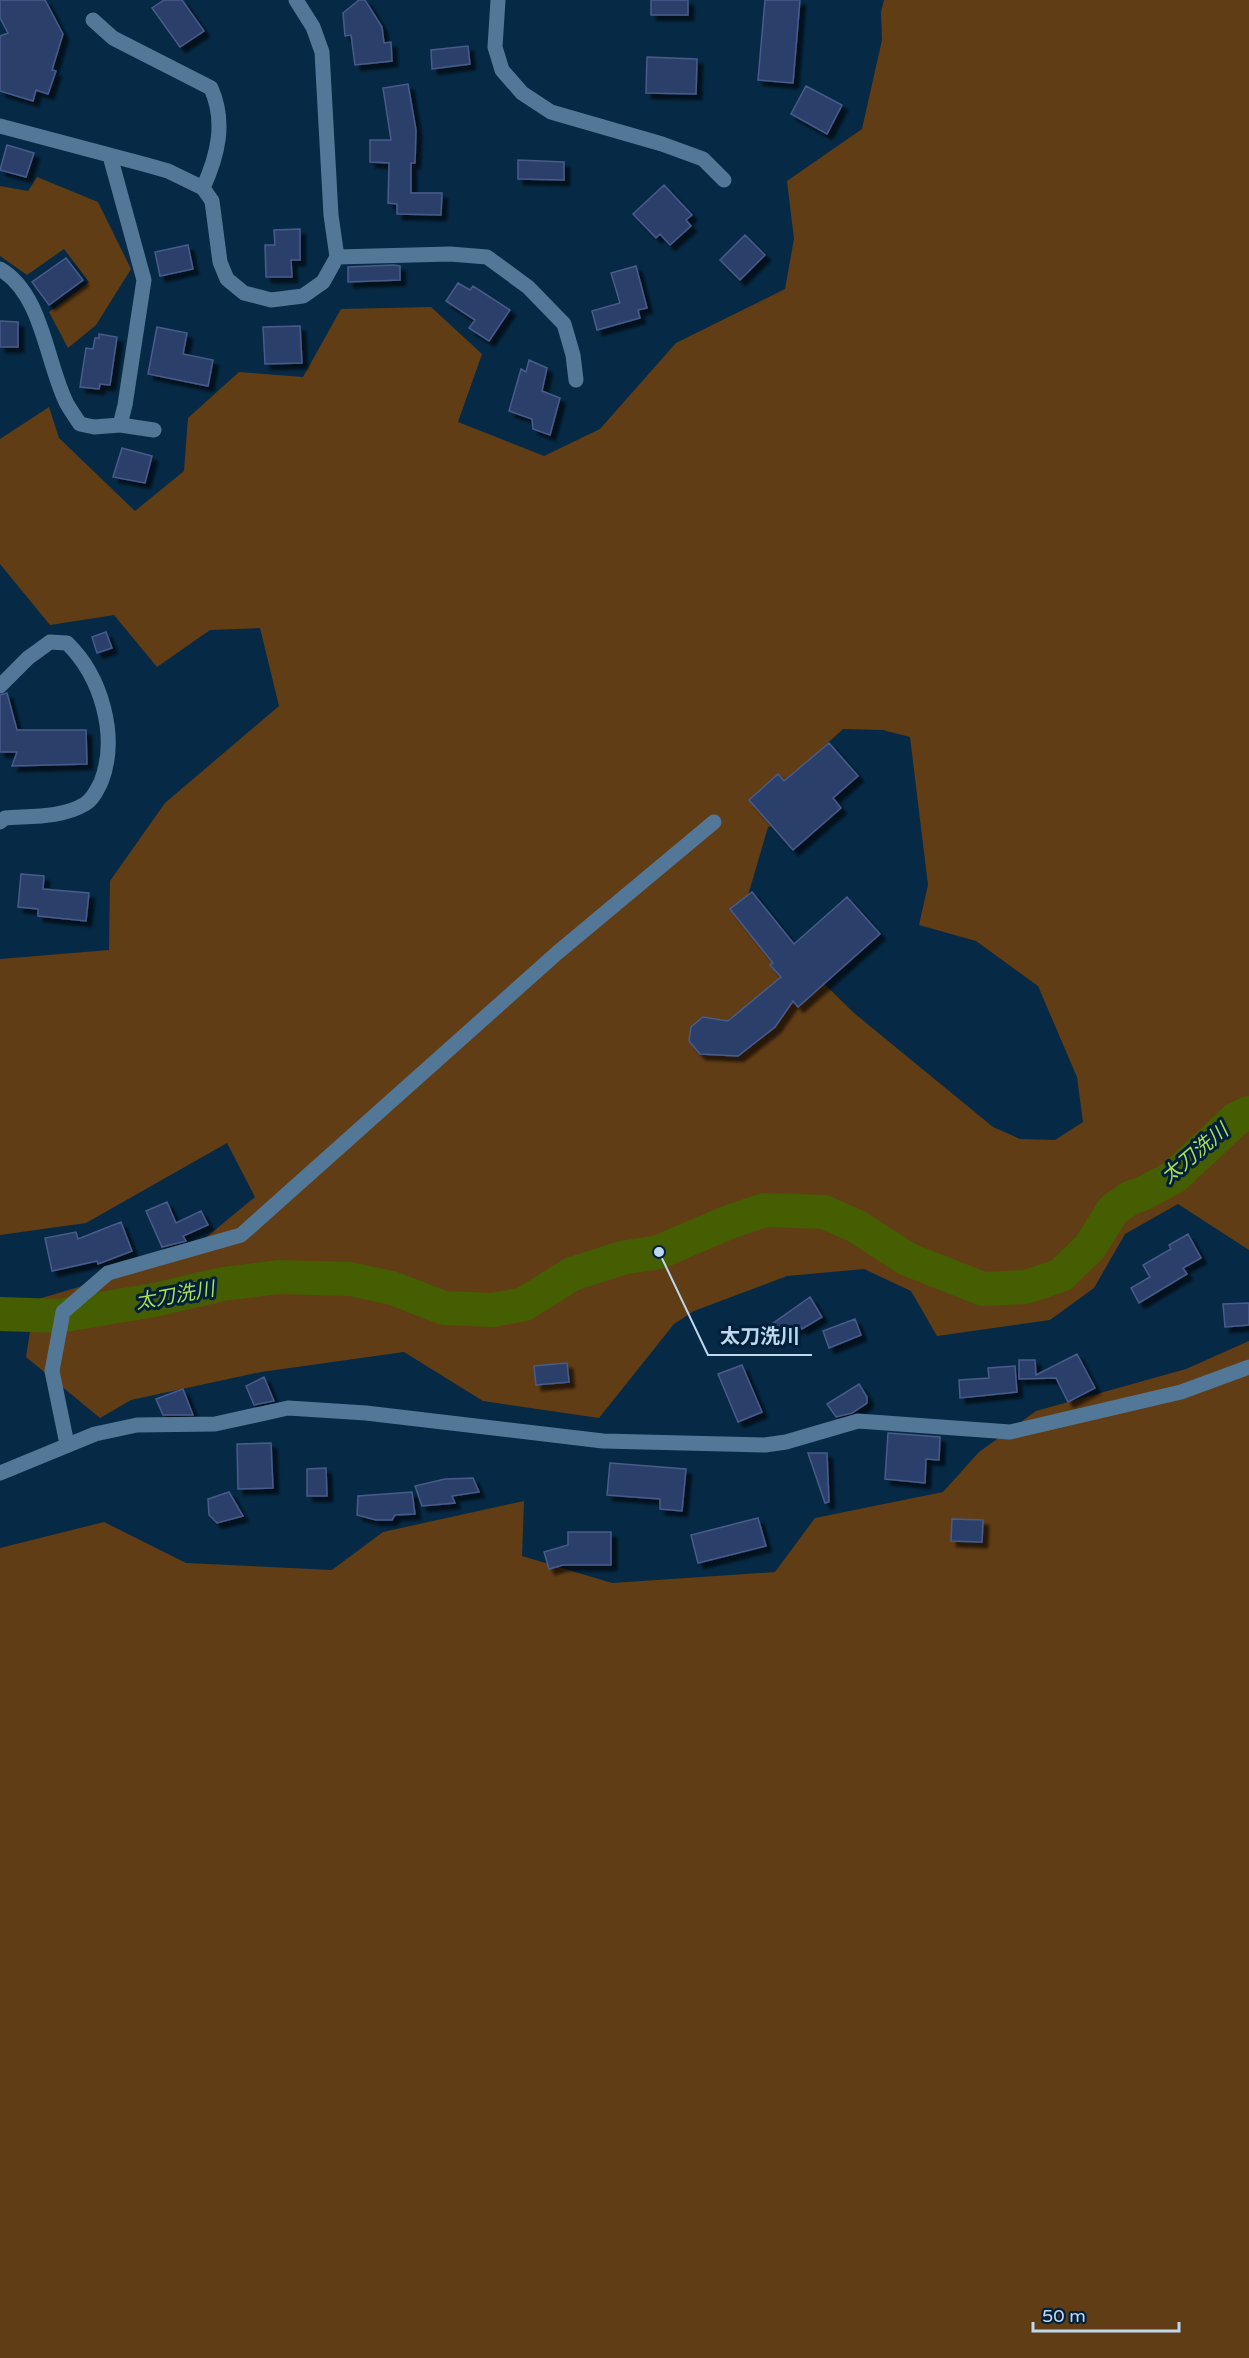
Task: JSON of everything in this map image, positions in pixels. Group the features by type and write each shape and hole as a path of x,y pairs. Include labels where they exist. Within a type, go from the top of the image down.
{"street":[{"path":"0,126 168,171 203,188 212,201 220,262 227,279 244,293 271,300 303,296 323,282 338,257 331,215 322,52 313,27 296,0"},
{"path":"498,0 495,47 502,70 522,93 550,112 662,144 703,159 724,180"},
{"path":"93,20 112,38 211,88 216,99 219,124 218,152 203,188"},
{"path":"110,156 144,280 120,425"},
{"path":"338,257 450,254 487,257 528,287 564,324 573,355 576,380"},
{"path":"0,269 11,276 31,304 67,403 80,424 94,427 120,425 154,430"},
{"path":"0,686 28,658 50,642 67,643 81,656 92,678 106,716 108,748 104,773 96,793 87,804 63,812 5,818 0,822"},
{"path":"67,1444 52,1371 63,1312 108,1273 241,1235 557,953 714,822"},
{"path":"0,1473 95,1434 137,1425 215,1424 288,1408 366,1413 603,1441 765,1445 786,1442 858,1421 1010,1432 1181,1392 1249,1367"}],"shaded area":[{"path":"884,0 1249,0 1249,1250 1178,1204 1125,1234 1094,1288 1050,1320 937,1336 911,1291 864,1269 787,1276 694,1311 674,1324 599,1418 483,1401 404,1352 261,1372 131,1400 100,1418 26,1357 35,1300 146,1267 204,1239 255,1197 227,1143 86,1223 0,1235 0,959 109,950 110,881 165,803 279,706 260,628 210,630 157,667 114,615 50,625 0,564 0,439 49,407 59,438 135,511 184,471 188,418 239,372 303,377 341,309 431,307 482,354 458,422 544,456 600,429 676,343 785,289 794,239 787,181 862,129 882,40 881,12","holes":["843,729 883,730 910,737 928,885 919,925 976,941 1038,986 1077,1077 1083,1122 1055,1140 1020,1139 993,1127 854,1013 808,968 742,916 768,827 803,819 806,763"]},
{"path":"37,177 98,202 131,269 96,325 68,348 49,312 89,282 64,249 27,275 0,256 0,186 28,191"},
{"path":"1249,1341 1249,2358 0,2358 0,1548 104,1522 186,1563 332,1570 383,1532 524,1501 522,1556 612,1583 775,1572 815,1518 943,1492 979,1452 1036,1411 1186,1369"}],"building":[{"path":"0,0 45,0 63,34 52,70 56,71 48,94 36,90 33,101 0,91 0,36 8,33 0,18"},
{"path":"164,0 182,0 204,31 180,47 152,8"},
{"path":"359,0 365,0 382,27 384,43 391,42 392,61 355,65 351,35 345,36 343,13"},
{"path":"651,0 688,0 688,15 651,15"},
{"path":"765,0 800,0 793,83 758,80"},
{"path":"468,46 470,64 432,69 431,50"},
{"path":"647,57 697,59 696,94 646,93"},
{"path":"408,84 416,130 415,163 411,163 411,193 442,193 441,215 397,214 397,204 388,203 389,163 370,162 370,140 391,140 383,88"},
{"path":"806,86 842,105 827,134 791,114"},
{"path":"7,145 34,153 26,177 0,170"},
{"path":"518,160 564,162 564,180 518,179"},
{"path":"664,185 692,215 686,220 691,226 670,245 660,234 656,238 633,214"},
{"path":"300,229 300,260 291,260 292,277 266,277 265,245 275,245 274,230"},
{"path":"745,235 765,255 740,280 720,260"},
{"path":"188,245 193,269 160,276 155,252"},
{"path":"66,258 83,280 49,305 32,282"},
{"path":"400,266 400,280 348,282 348,267"},
{"path":"636,266 647,308 638,310 640,318 597,330 592,311 620,303 611,273"},
{"path":"458,283 470,290 473,286 510,310 489,341 469,328 475,320 446,301"},
{"path":"0,321 18,322 18,347 0,347"},
{"path":"300,326 302,363 265,364 263,327"},
{"path":"157,327 187,333 183,354 213,360 208,386 148,374"},
{"path":"99,334 117,337 110,385 100,384 99,389 80,387 86,348 93,349 95,338 99,338"},
{"path":"529,360 547,368 542,391 560,398 550,435 533,429 532,419 509,411 521,369 526,372"},
{"path":"122,448 152,456 145,483 113,477"},
{"path":"106,632 112,648 97,653 92,637"},
{"path":"7,693 17,730 86,730 87,764 12,766 17,752 0,752 0,695"},
{"path":"829,743 858,776 833,798 841,808 793,850 749,800 778,774 784,781"},
{"path":"21,874 44,876 43,889 89,893 86,921 38,916 38,909 18,907"},
{"path":"752,892 794,944 847,897 880,934 798,1007 793,1001 775,1027 738,1056 700,1054 689,1041 691,1027 703,1017 728,1021 781,977 770,965 773,963 730,909"},
{"path":"167,1202 176,1223 201,1211 208,1225 183,1236 186,1241 162,1247 146,1211"},
{"path":"121,1222 132,1251 98,1264 97,1261 52,1271 45,1238 76,1232 78,1239"},
{"path":"1188,1234 1201,1258 1183,1268 1187,1274 1139,1303 1131,1288 1150,1277 1143,1265 1171,1249 1169,1245"},
{"path":"810,1297 822,1317 802,1329 800,1326 782,1338 772,1324"},
{"path":"1249,1303 1249,1325 1225,1327 1223,1304"},
{"path":"855,1319 861,1335 829,1348 823,1331"},
{"path":"1077,1354 1095,1388 1068,1402 1056,1378 1019,1379 1019,1360 1035,1360 1036,1375"},
{"path":"567,1363 569,1382 536,1385 534,1366"},
{"path":"742,1365 762,1412 738,1422 718,1374"},
{"path":"1015,1366 1017,1392 960,1398 959,1380 989,1378 988,1368"},
{"path":"264,1377 274,1401 254,1405 246,1386"},
{"path":"859,1384 867,1397 867,1403 852,1413 836,1417 827,1404"},
{"path":"183,1389 193,1415 163,1415 156,1399"},
{"path":"888,1433 940,1437 939,1460 926,1459 925,1483 885,1479"},
{"path":"271,1443 273,1488 238,1489 237,1444"},
{"path":"808,1453 827,1453 829,1502 825,1503"},
{"path":"610,1463 686,1469 682,1511 660,1509 660,1499 607,1495"},
{"path":"326,1468 327,1496 307,1496 307,1469"},
{"path":"473,1478 479,1492 452,1496 455,1503 422,1506 415,1486 445,1479"},
{"path":"229,1492 243,1516 217,1523 209,1515 208,1499"},
{"path":"412,1492 415,1514 395,1515 392,1520 376,1520 357,1515 358,1496"},
{"path":"758,1518 766,1546 698,1563 691,1535"},
{"path":"952,1519 983,1520 982,1542 951,1541"},
{"path":"568,1532 611,1532 611,1565 563,1565 549,1569 544,1552 568,1545"}],"waterway":[{"name":"太刀洗川","path":"0,1314 59,1316 154,1300 223,1284 278,1277 350,1279 392,1288 444,1308 493,1310 524,1304 572,1274 622,1258 659,1252 729,1222 765,1210 824,1212 856,1226 907,1259 983,1289 1026,1287 1061,1275 1090,1247 1113,1210 1130,1198 1174,1177 1236,1119 1249,1113"}],"place":[{"name":"太刀洗川","path":"659,1252"}]}
